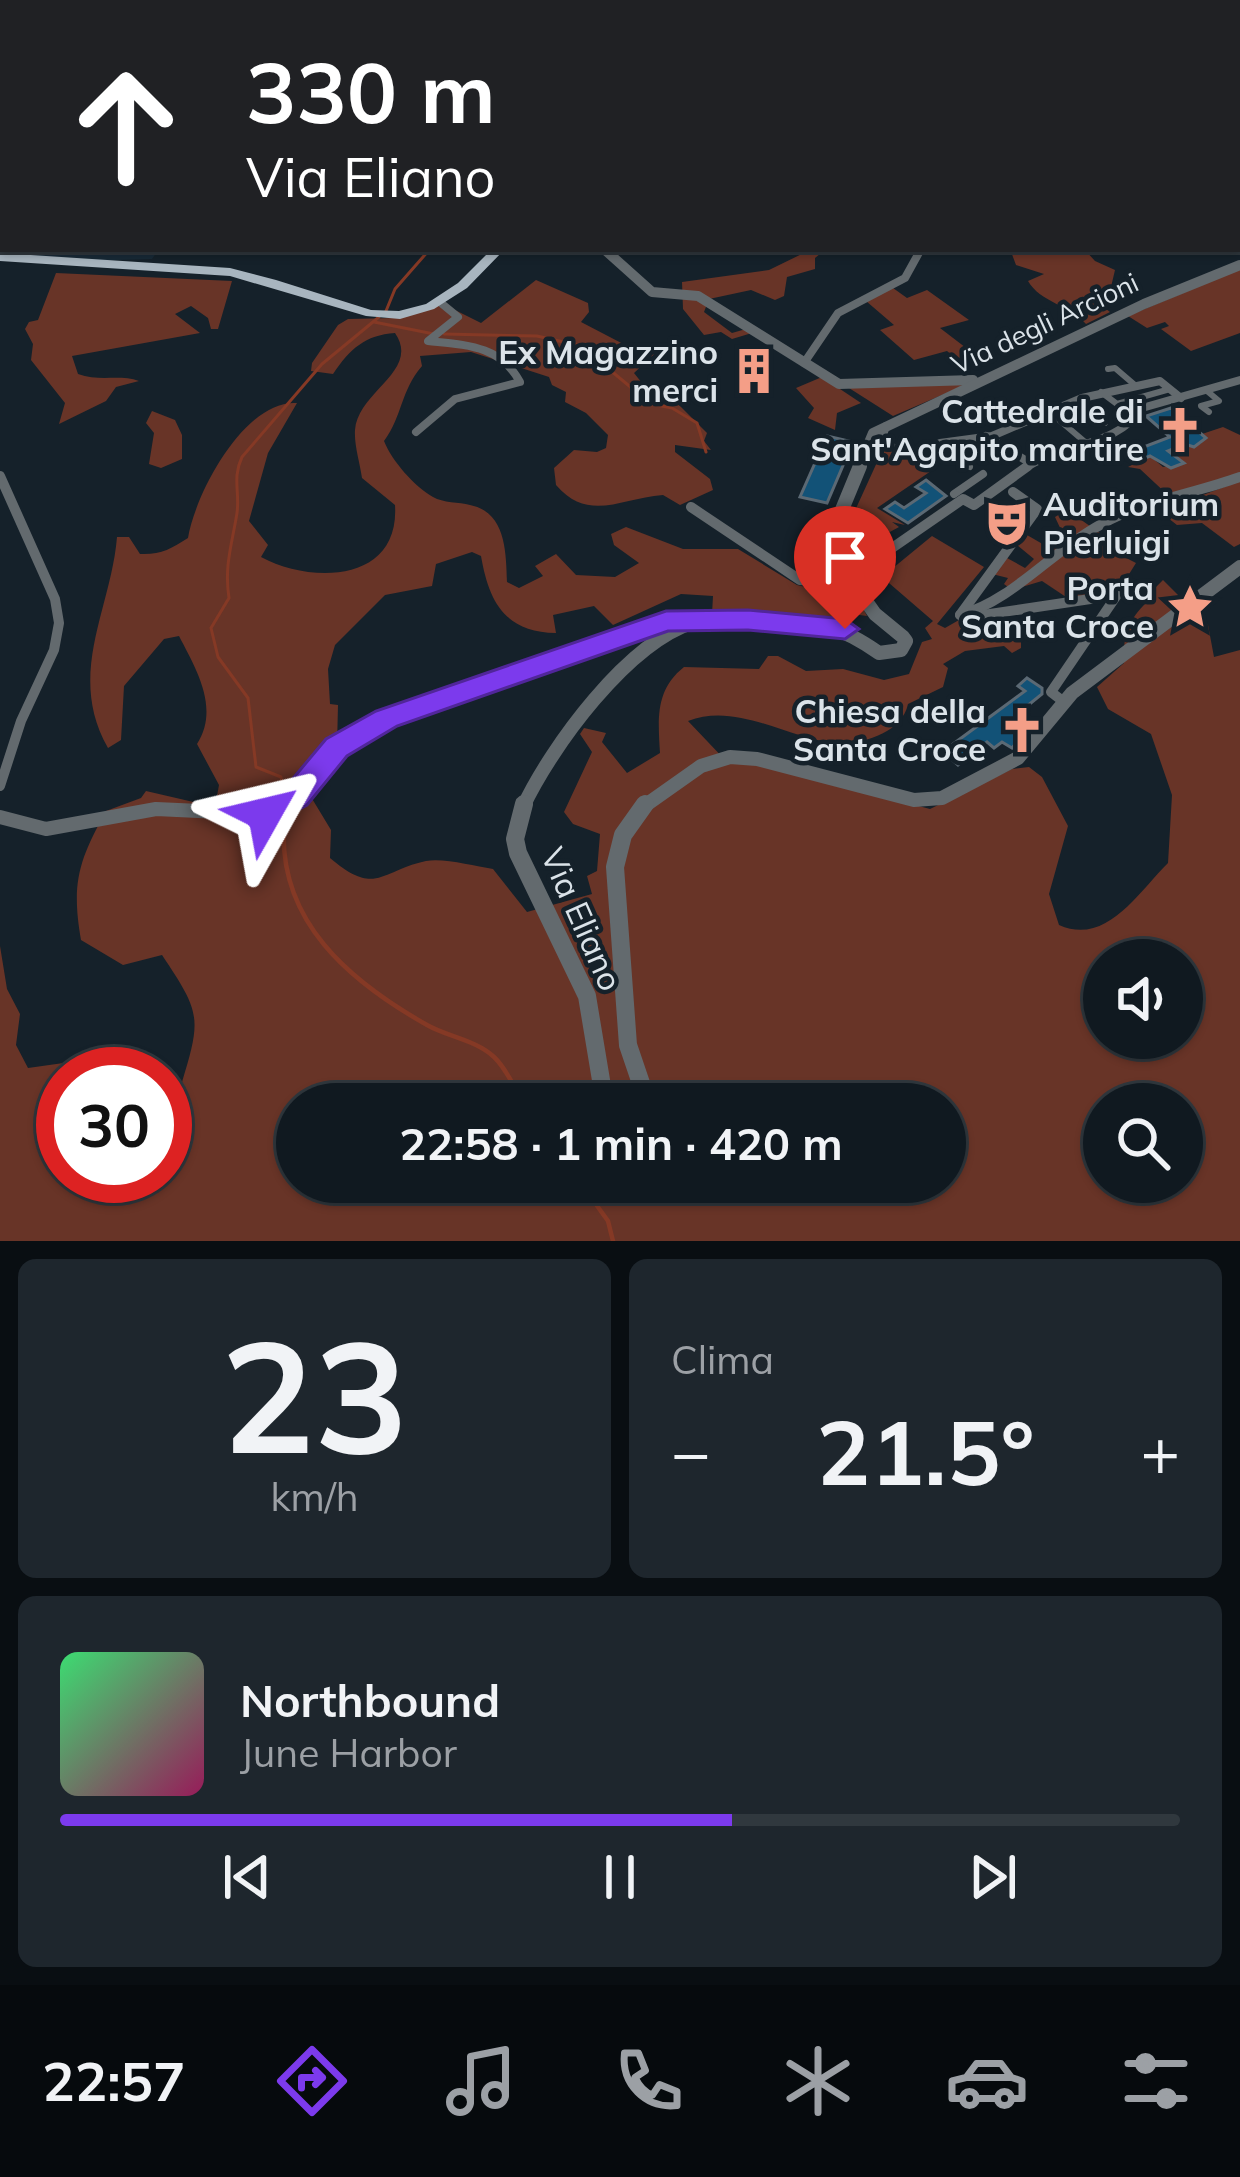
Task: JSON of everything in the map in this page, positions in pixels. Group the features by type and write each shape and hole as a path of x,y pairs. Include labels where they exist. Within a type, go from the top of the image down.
{"main road":[{"path":"0,257 230,272 362,314 410,312 440,303 463,290 497,252"}],"street":[{"path":"483,252 485,266"},
{"path":"607,252 652,292 694,294 845,385 984,380"},
{"path":"804,363 838,313 905,278 919,252"},
{"name":"Via degli Arcioni","path":"870,437 888,423 1238,265"},
{"path":"416,432 455,399 512,388 520,382 511,366 470,342 430,342 458,316 440,303"},
{"path":"1108,369 1115,368 1136,386"},
{"path":"940,443 986,436 1101,392 1160,380 1181,398"},
{"path":"691,507 800,580 840,584 963,499 974,505 1006,487 1030,464 1134,421 1139,410 1238,382"},
{"path":"1101,392 1117,404 1170,389"},
{"path":"1208,391 1219,401 1201,406 1209,412"},
{"path":"1066,406 1107,429"},
{"path":"1051,412 1085,442"},
{"path":"888,423 882,436 888,446"},
{"path":"986,436 1030,464"},
{"path":"844,579 828,576 820,563 870,437 911,453 928,450"},
{"path":"949,456 1037,509 960,615"},
{"path":"954,494 977,471"},
{"path":"0,476 17,504 55,599 59,623 54,650 21,721 0,786"},
{"path":"960,615 982,609 1096,528 1151,502 1190,497 1240,477"},
{"name":"Via Eliano","path":"641,1083 628,1046 615,867 620,840 647,802 708,762 730,757 757,759 914,800 936,800 1015,760 1064,702 1240,568"},
{"name":"Via Eliano","path":"602,1083 590,1006 520,859 515,839 518,817 548,758 632,664 673,631 708,620 835,626 879,653 898,652 905,645 904,637 871,611 862,592 844,579"},
{"path":"960,615 976,620 1117,595 1051,692 1064,702"},
{"path":"0,821 26,827 82,825 156,809 244,817 265,814 296,796 337,747 399,713 670,620 708,620"}],"shaded area":[{"path":"157,252 152,259 64,261 0,253"},
{"path":"806,252 822,252 815,258 815,269 787,277 784,296 775,300 751,290 709,299 704,312 732,333 746,329 752,333 732,339 721,332 704,335 683,309 682,282 769,270"},
{"path":"1011,252 1087,252 1115,270 1111,287 1093,299 1110,312 1086,324 1028,281 1044,274 1016,265"},
{"path":"1240,269 1240,333 1191,351 1161,329 1169,326 1165,322 1147,328 1128,316"},
{"path":"56,273 232,281 218,329 211,329 208,318 191,306 175,314 200,333 72,356 78,374 139,381 116,387 106,401 59,424 65,403 31,360 33,344 25,329 38,320"},
{"path":"536,280 588,303 589,312 581,322 629,347 661,348 634,373 646,388 674,400 707,433 704,441 711,450 675,445 675,452 710,479 713,490 680,505 663,495 606,505 581,503 556,485 554,468 574,450 606,448 608,435 586,413 565,402 566,392 552,385 549,377 471,352 420,356 422,366 384,441 398,465 426,492 491,516 502,535 507,582 519,588 543,576 535,566 556,554 576,575 615,577 639,563 614,545 611,534 626,527 683,549 738,549 797,585 837,594 839,588 853,590 867,616 852,614 846,623 712,614 713,596 681,594 613,625 594,606 553,615 556,633 538,631 502,611 481,556 472,552 436,564 432,586 385,595 335,645 328,669 330,704 338,705 337,747 305,787 331,830 330,858 368,879 434,860 493,869 527,912 592,894 587,876 597,871 600,834 573,824 564,812 592,752 580,734 584,728 606,733 602,742 627,773 660,753 663,695 684,667 759,669 768,656 778,656 806,671 843,669 884,680 909,674 922,642 932,639 925,628 933,621 882,577 932,536 984,567 937,624 945,628 959,620 1000,620 1009,632 1028,637 1021,641 1021,648 1012,653 1004,646 965,651 943,664 948,668 943,687 908,704 890,729 859,741 820,741 726,716 688,721 727,762 772,767 930,809 1012,769 1029,767 1042,777 1068,826 1049,894 1059,925 1092,929 1120,913 1168,863 1172,795 1151,734 1108,709 1097,687 1124,663 1129,626 1163,580 1208,625 1214,657 1240,650 1240,1241 0,1241 0,946 7,989 20,1014 16,1045 28,1068 36,1067 36,1203 192,1203 194,1016 190,1003 162,955 123,965 81,940 77,887 89,844 106,811 141,798 146,791 215,807 219,785 197,744 204,730 206,703 179,636 164,639 124,686 121,740 108,748 96,721 91,668 117,537 129,537 140,554 165,550 188,538 212,475 242,432 259,416 297,403 268,453 249,521 268,545 261,557 281,566 327,573 368,563 383,550 393,531 395,505 362,478 355,430 366,404 395,370 401,346 395,333 384,334 359,345 333,374 311,371 312,363 338,325 348,319 394,318 441,303 481,323"},
{"path":"893,288 907,298 927,290 969,320 940,328 974,354 957,359 947,351 914,360 880,330 894,325 866,301"},
{"path":"822,377 861,403 837,413 835,430 808,418 814,408 796,388"},
{"path":"963,386 893,416 849,388"},
{"path":"152,411 175,420 182,435 182,459 161,468 149,464 154,433 146,423"},
{"path":"1223,427 1240,435 1240,474 1170,497 1140,469 1128,467 1150,456 1163,467 1183,463 1168,451 1184,442 1201,444 1202,434"},
{"path":"884,447 934,462 931,471 877,508 905,525 892,522 899,527 888,533 865,529 863,538 877,548 839,571 832,561"},
{"path":"1240,481 1240,544 1234,547 1202,523 1177,525 1168,518 1171,507"},
{"path":"1067,510 1107,538 1101,545 1136,563 1121,587 1069,599 1042,581 1012,590 1004,584 1008,578 992,574 1007,558 1025,568 1034,559 1017,545 1027,535 1046,546 1062,532 1055,517"}],"building":[{"path":"1171,408 1206,438 1194,447 1185,444 1168,451 1184,463 1171,468 1150,456 1138,461 1128,453 1170,437 1146,416"},
{"path":"827,436 853,442 827,503 800,497"},
{"path":"926,480 946,496 908,523 885,509 895,502 904,508 926,493 916,487"},
{"path":"1027,678 1042,688 1042,694 1016,715 1031,725 1012,748 1002,742 994,748 987,742 958,765 945,750 1025,691 1018,686"}],"waterway":[{"path":"386,311 395,289 427,252"},
{"path":"284,795 281,777 256,767 248,698 218,657 211,628 229,598 237,472 242,457 322,364 379,317"},
{"path":"374,322 434,334"},
{"path":"444,334 537,336 581,346 651,404 672,408 697,423 706,452"},
{"path":"284,825 285,859 293,891 324,944 346,968 398,1008 487,1051 512,1083"},
{"path":"595,1203 608,1221 613,1241"}],"tunnel":[{"path":"930,443 949,456"}],"place":[{"name":"Ex Magazzino merci","path":"754,371"},
{"name":"Cattedrale di Sant'Agapito martire","path":"1180,430"},
{"name":"Auditorium Pierluigi","path":"1007,523"},
{"name":"Porta Santa Croce","path":"1190,607"},
{"name":"Chiesa della Santa Croce","path":"1022,730"}],"route":[{"path":"265,814 296,796 337,747 387,718 666,621 748,620 845,629"}]}
